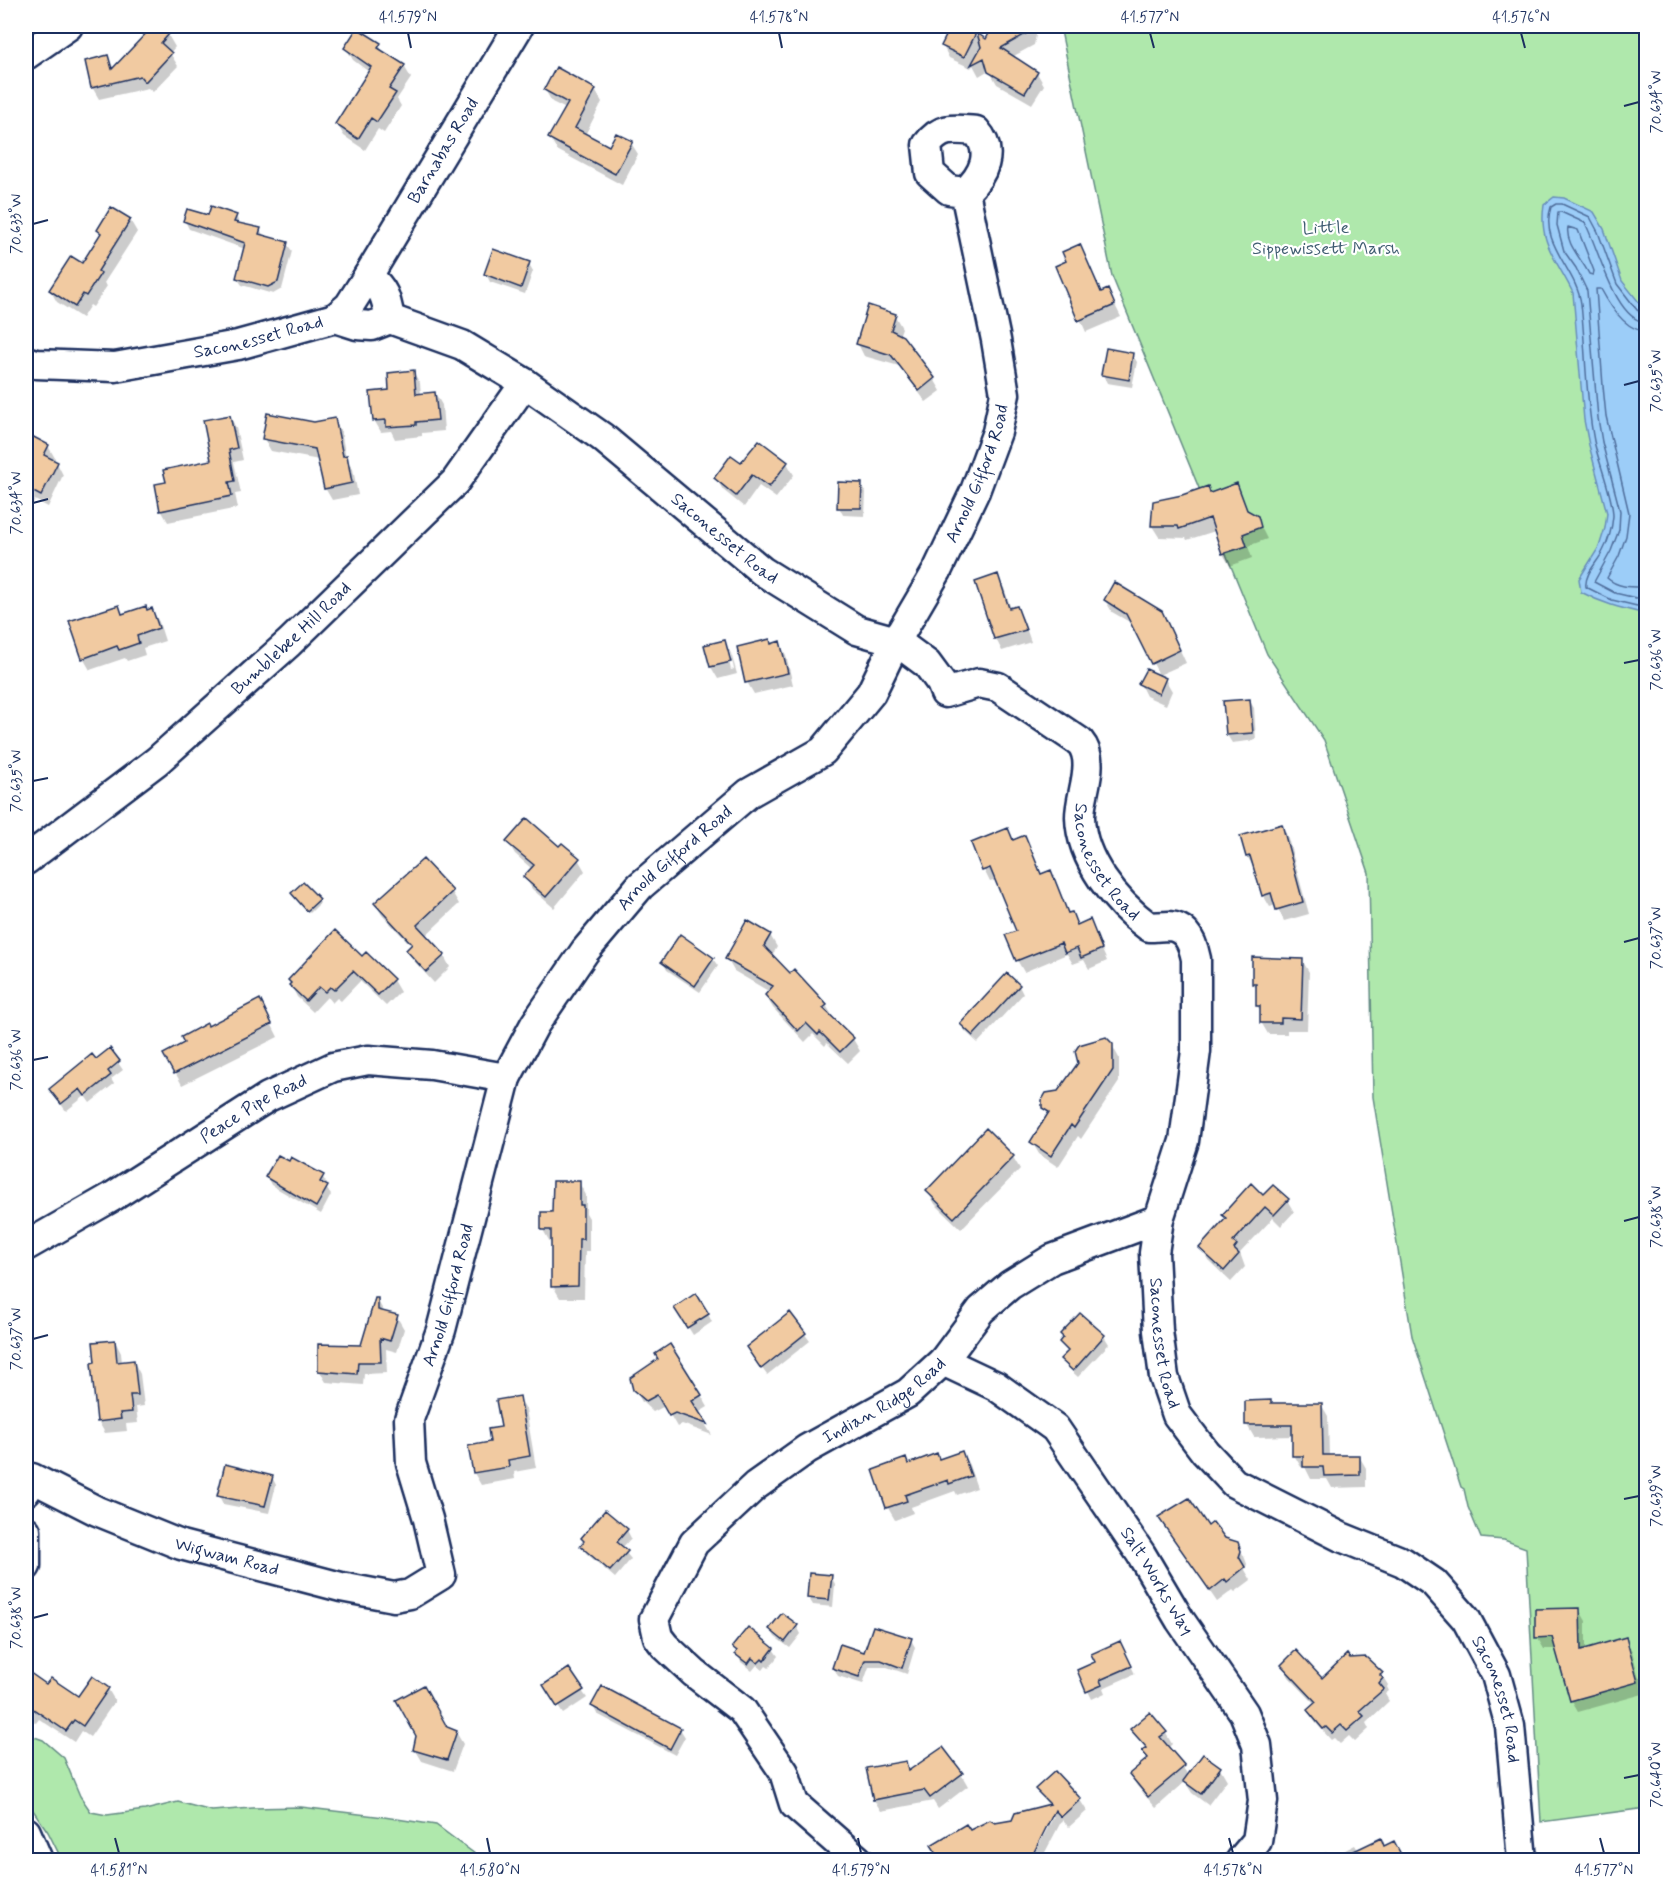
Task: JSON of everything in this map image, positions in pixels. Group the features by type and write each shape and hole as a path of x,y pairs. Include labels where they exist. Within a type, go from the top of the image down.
{"street":[{"path":"26,55 68,26"},
{"name":"Barnabas Road","path":"335,318 349,306 368,276 519,26"},
{"name":"Arnold Gifford Road","path":"441,1575 428,1519 411,1463 409,1419 441,1330 506,1078 535,1024 585,951 639,886 749,793 823,752 871,693 896,641 937,571 975,491 997,432 1005,394 965,192"},
{"path":"368,276 381,287 387,300 390,319"},
{"name":"Saconesset Road","path":"26,361 36,364 115,367 238,345 335,318 357,325 372,326 390,319 462,345 525,383 602,437 762,571 857,630 896,641 927,664 941,683 945,693 979,683 998,687 1080,742 1088,754 1080,819 1083,837 1094,867 1137,918 1149,927 1171,926 1185,932 1194,947 1196,959 1196,1051 1184,1141 1159,1219 1154,1253 1158,1331 1164,1377 1177,1415 1205,1452 1234,1483 1341,1537 1403,1562 1434,1583 1466,1619 1496,1675 1510,1726 1522,1860"},
{"name":"Bumblebee Hill Road","path":"26,860 157,761 289,643 455,482 525,383"},
{"name":"Peace Pipe Road","path":"26,1246 112,1197 268,1097 333,1067 368,1060 432,1065 506,1078"},
{"name":"Indian Ridge Road","path":"858,1860 794,1804 784,1772 742,1710 694,1673 665,1646 658,1636 654,1619 694,1543 755,1485 807,1449 908,1392 943,1361 981,1310 1010,1285 1052,1259 1159,1219"},
{"name":"Salt Works Way","path":"943,1361 996,1386 1055,1428 1141,1554 1180,1620 1244,1713 1257,1745 1263,1801 1257,1841 1241,1860"},
{"name":"Wigwam Road","path":"28,1479 97,1511 181,1545 341,1587 394,1597 410,1594 441,1575"},
{"path":"26,1531 26,1566"},
{"path":"26,1832 38,1860"}],"green space":[{"name":"Little Sippewissett Marsh","path":"1060,26 1646,26 1646,1808 1541,1822 1526,1548 1504,1540 1481,1538 1468,1507 1464,1489 1461,1487 1412,1336 1373,1097 1369,873 1324,740 1267,654 1112,276"},
{"path":"26,1734 43,1740 64,1758 80,1796 91,1812 107,1815 145,1810 178,1802 212,1811 301,1807 384,1817 436,1825 483,1860 62,1860 48,1832 26,1800"}],"water":[{"path":"1554,197 1564,198 1594,212 1604,229 1622,281 1646,311 1646,605 1642,613 1611,605 1581,592 1579,579 1599,547 1607,513 1584,420 1573,293 1551,252 1544,231 1544,205"}],"building":[{"path":"153,26 160,26 169,34 161,43 172,53 145,82 140,76 91,88 85,61 108,55 112,69"},
{"path":"951,26 962,26 976,33 964,57 941,46"},
{"path":"993,26 1040,26 1001,48 1038,72 1025,93 988,72 984,58 971,65 981,47 977,33 986,39"},
{"path":"357,28 381,43 378,48 405,65 389,89 396,93 377,122 371,118 358,139 335,124 371,67 344,48"},
{"path":"556,67 596,89 575,128 609,146 616,133 633,141 615,174 548,138 568,103 544,90"},
{"path":"211,206 237,215 234,222 261,228 259,234 288,242 278,282 268,287 236,278 245,243 183,221 187,209 208,215"},
{"path":"111,207 131,219 98,271 101,273 86,296 83,294 75,307 49,290 71,256 82,263 101,233 97,230"},
{"path":"1080,244 1101,292 1108,289 1115,305 1078,321 1055,266 1066,261 1062,252"},
{"path":"493,249 530,262 521,288 484,274"},
{"path":"868,305 896,314 891,330 903,336 935,378 919,391 891,355 856,344"},
{"path":"1106,348 1133,353 1129,380 1101,375"},
{"path":"414,370 416,394 435,392 438,420 416,422 416,425 386,427 386,420 373,421 370,392 389,390 388,373"},
{"path":"267,413 314,422 335,418 343,456 347,455 352,483 324,489 315,449 262,439"},
{"path":"230,415 237,448 229,450 235,481 229,482 232,496 160,511 155,484 166,482 163,470 211,460 203,420"},
{"path":"26,433 49,445 44,455 58,462 41,496 26,488"},
{"path":"759,440 788,462 769,487 752,475 736,496 714,478 731,455 741,462"},
{"path":"838,482 862,483 861,508 837,508"},
{"path":"1237,483 1247,510 1258,516 1261,527 1243,534 1247,546 1222,554 1210,518 1179,529 1178,526 1151,526 1153,501 1182,495 1208,486 1210,493"},
{"path":"998,574 1009,608 1017,606 1026,630 994,639 975,582"},
{"path":"1114,582 1162,611 1180,650 1151,664 1126,614 1104,600"},
{"path":"119,605 122,614 146,606 147,610 152,608 159,628 137,636 139,643 119,650 117,646 82,659 69,621"},
{"path":"770,639 771,644 780,641 788,673 745,683 737,647"},
{"path":"725,640 731,662 710,667 704,645"},
{"path":"1146,669 1166,678 1159,694 1138,684"},
{"path":"1250,699 1253,733 1226,735 1223,701"},
{"path":"527,818 559,846 562,843 580,858 546,897 523,877 534,865 506,842"},
{"path":"1282,824 1303,902 1276,910 1271,893 1262,896 1250,856 1246,857 1240,836"},
{"path":"1008,828 1013,840 1025,835 1041,874 1051,870 1068,913 1072,912 1077,925 1090,919 1102,949 1081,958 1077,948 1065,953 1061,943 1016,961 1005,935 1016,931 990,868 982,871 971,843"},
{"path":"423,859 453,891 417,925 445,955 426,972 406,950 412,944 374,903"},
{"path":"303,882 320,899 307,911 291,893"},
{"path":"747,920 771,934 764,946 790,973 794,969 827,1005 823,1008 854,1038 840,1052 820,1032 818,1035 806,1023 798,1031 765,995 773,986 725,959"},
{"path":"335,930 362,956 366,952 394,979 378,995 353,971 334,990 330,987 325,992 319,987 306,1001 289,985 291,983 288,980"},
{"path":"680,934 714,958 695,986 661,962"},
{"path":"1252,957 1303,959 1301,1019 1281,1018 1281,1023 1260,1023 1260,1006 1256,1006 1256,984 1252,984"},
{"path":"1007,973 1020,985 973,1036 960,1024"},
{"path":"260,999 272,1024 174,1074 163,1054 184,1043 181,1037"},
{"path":"1106,1037 1113,1044 1113,1070 1074,1128 1071,1125 1051,1156 1030,1142 1049,1112 1042,1108 1042,1100 1046,1093 1058,1091 1078,1063 1075,1051 1079,1045"},
{"path":"110,1048 120,1061 108,1071 111,1075 85,1096 80,1089 61,1104 49,1089 92,1054 96,1059"},
{"path":"986,1128 1014,1156 954,1218 926,1191"},
{"path":"278,1155 289,1161 291,1157 324,1175 320,1182 328,1186 316,1207 265,1177"},
{"path":"553,1181 580,1181 583,1239 579,1239 578,1286 551,1287 551,1230 541,1230 541,1212 552,1212"},
{"path":"1251,1183 1263,1195 1273,1185 1289,1199 1274,1215 1265,1207 1233,1242 1237,1245 1234,1249 1239,1254 1224,1271 1199,1248 1226,1218 1222,1215"},
{"path":"696,1293 709,1314 687,1328 674,1308"},
{"path":"375,1298 378,1298 378,1310 398,1315 390,1341 380,1338 381,1362 358,1362 357,1374 318,1371 318,1344 361,1345"},
{"path":"790,1312 806,1333 761,1369 746,1347"},
{"path":"1080,1313 1105,1335 1073,1371 1060,1359 1068,1351 1059,1342 1063,1337 1060,1334"},
{"path":"115,1340 117,1362 134,1360 138,1395 130,1395 132,1412 120,1413 121,1419 97,1422 91,1363 95,1362 93,1342"},
{"path":"670,1344 702,1395 692,1401 707,1424 675,1413 669,1416 657,1395 646,1401 633,1390 630,1378 658,1359 655,1354"},
{"path":"520,1396 530,1456 508,1460 509,1467 473,1473 468,1446 490,1442 488,1429 501,1427 496,1400"},
{"path":"1271,1400 1271,1403 1322,1403 1323,1455 1360,1455 1360,1475 1324,1476 1323,1467 1303,1467 1303,1456 1292,1456 1292,1425 1245,1425 1245,1401"},
{"path":"962,1451 971,1476 949,1484 948,1480 905,1495 907,1501 886,1508 873,1470 906,1458 908,1464 937,1453 939,1459"},
{"path":"225,1464 273,1476 265,1506 217,1496"},
{"path":"1189,1498 1208,1526 1213,1522 1225,1538 1238,1542 1241,1551 1239,1557 1245,1567 1227,1582 1225,1579 1210,1591 1158,1517"},
{"path":"605,1510 628,1529 617,1542 628,1551 610,1571 580,1546 584,1541 581,1538"},
{"path":"809,1573 832,1575 829,1600 807,1598"},
{"path":"1580,1608 1581,1650 1626,1637 1638,1682 1570,1701 1552,1637 1535,1638 1535,1609"},
{"path":"782,1613 798,1625 785,1642 769,1629"},
{"path":"873,1626 912,1638 902,1668 881,1660 865,1660 859,1677 832,1668 840,1644 864,1652"},
{"path":"748,1627 774,1648 764,1661 762,1659 758,1663 752,1658 748,1664 735,1654 737,1651 732,1647"},
{"path":"1120,1641 1132,1666 1100,1680 1102,1685 1086,1692 1077,1670 1095,1662 1091,1654"},
{"path":"1296,1650 1322,1678 1347,1654 1350,1658 1366,1657 1383,1673 1380,1675 1383,1678 1379,1683 1384,1689 1359,1711 1364,1716 1347,1731 1341,1725 1332,1733 1326,1727 1323,1729 1307,1710 1316,1702 1281,1665"},
{"path":"569,1668 584,1690 557,1707 543,1685"},
{"path":"26,1670 46,1684 51,1678 78,1696 92,1676 109,1688 83,1726 74,1720 66,1731 26,1704"},
{"path":"424,1685 447,1727 457,1731 447,1760 413,1750 416,1736 396,1700"},
{"path":"602,1686 681,1728 670,1749 591,1706"},
{"path":"1150,1712 1167,1732 1160,1737 1185,1766 1148,1797 1129,1774 1148,1758 1142,1751 1147,1748 1130,1729"},
{"path":"943,1747 963,1773 930,1798 924,1790 873,1800 866,1768 906,1761 908,1771"},
{"path":"1203,1754 1221,1767 1201,1794 1183,1781"},
{"path":"1055,1771 1081,1799 1061,1817 1055,1810 1030,1860 941,1860 931,1845 966,1824 970,1830 990,1820 995,1823 1012,1820 1015,1813 1050,1804 1035,1789"},
{"path":"1381,1838 1384,1846 1394,1841 1404,1860 1335,1860"}]}
